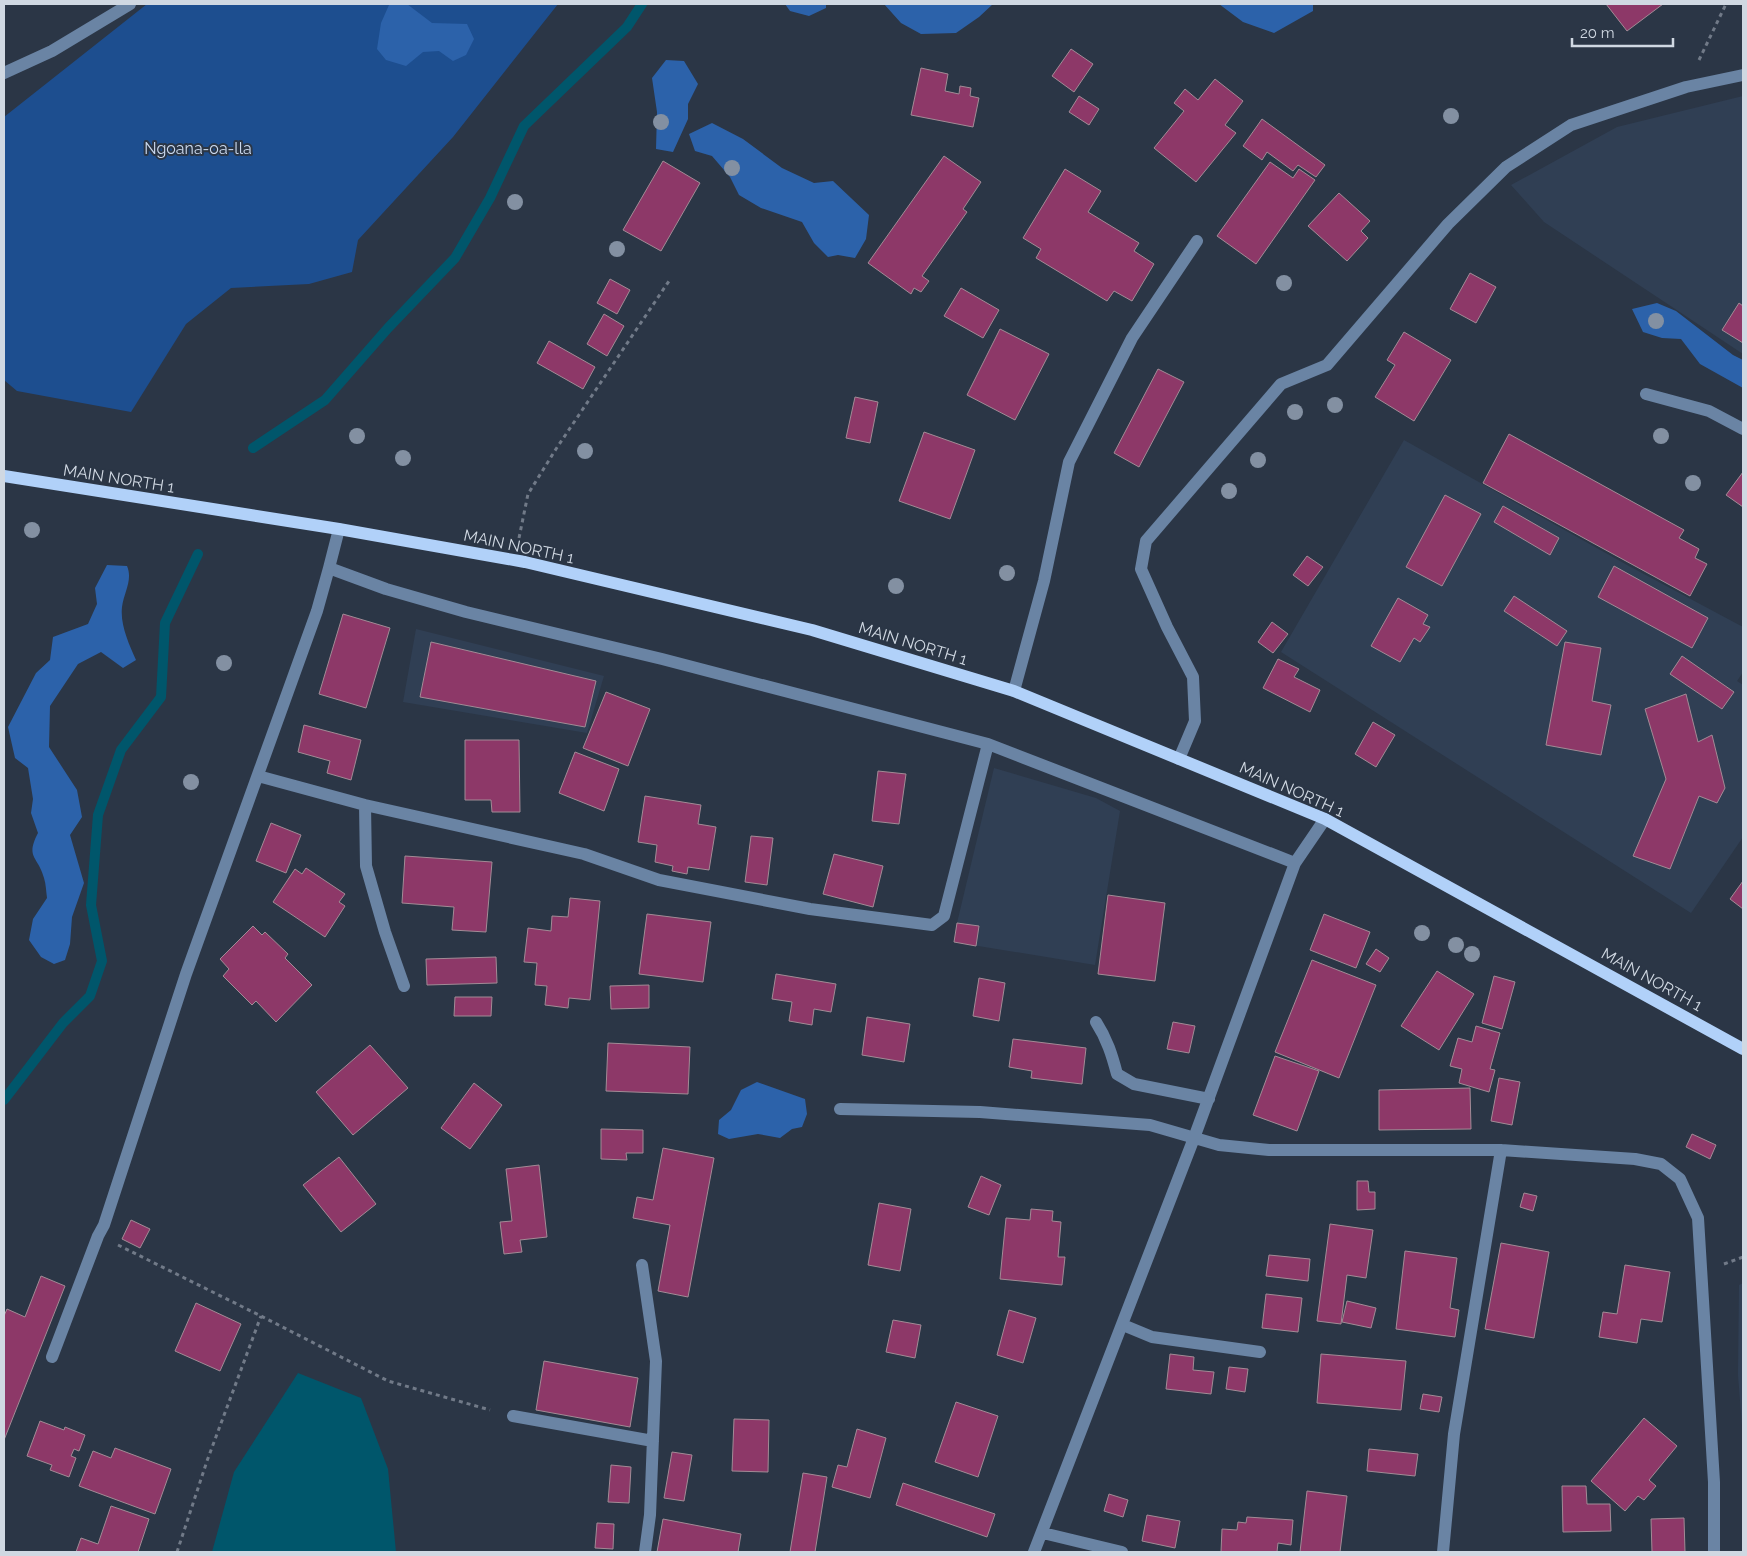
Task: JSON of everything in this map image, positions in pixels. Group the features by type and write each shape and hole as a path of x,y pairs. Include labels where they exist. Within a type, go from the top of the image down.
{"main road":[{"name":"MAIN NORTH 1","path":"4,476 339,528 515,560 812,630 1014,691 1325,819 1743,1049"}],"street":[{"path":"4,73 52,51 130,4"},
{"path":"1179,759 1195,720 1193,677 1167,627 1141,569 1146,541 1281,384 1327,365 1448,224 1506,167 1571,125 1686,87 1743,75"},
{"path":"1014,691 1044,581 1068,462 1132,338 1198,241"},
{"path":"1646,394 1709,411 1743,429"},
{"path":"52,1357 98,1236 104,1225 186,974 317,611 330,568 339,528"},
{"path":"330,568 386,589 466,612 662,659 988,744 1295,863"},
{"path":"258,776 365,805 584,854 658,880 810,909 932,925 944,916 988,744"},
{"path":"365,805 366,866 385,932 404,986"},
{"path":"1034,1552 1043,1533 1209,1099 1295,863 1325,819"},
{"path":"1096,1022 1104,1034 1117,1074 1134,1084 1209,1099"},
{"path":"840,1109 980,1112 1150,1125 1219,1145 1269,1150 1501,1150 1635,1159 1660,1164 1680,1179 1698,1218 1714,1482 1714,1552"},
{"path":"1443,1552 1454,1434 1501,1150"},
{"path":"642,1265 656,1361 650,1515 645,1552"},
{"path":"1123,1325 1152,1337 1260,1352"},
{"path":"513,1416 653,1441"},
{"path":"1043,1533 1122,1552"}],"path":[{"path":"1686,87 1726,4"},
{"path":"515,560 528,494 671,278"},
{"path":"98,1236 388,1381 513,1416"},
{"path":"177,1552 207,1461 261,1316"}],"shaded area":[{"path":"407,4 432,23 467,24 474,39 466,55 453,61 439,51 423,52 406,66 386,60 377,49 381,23 389,5"},
{"path":"785,4 826,4 826,8 809,16 790,11"},
{"path":"884,4 993,4 979,17 956,33 921,34 901,23"},
{"path":"1219,4 1313,4 1313,11 1274,33 1243,22"},
{"path":"666,60 684,61 698,84 688,104 688,119 673,152 656,149 657,112 652,78"},
{"path":"1743,96 1743,354 1544,222 1511,185 1617,127"},
{"path":"712,123 743,139 782,168 814,183 833,181 869,215 866,239 855,258 838,255 828,257 814,243 802,222 761,208 739,195 730,177 712,156 695,151 689,134"},
{"path":"1657,303 1676,311 1733,355 1743,360 1743,388 1700,364 1681,339 1662,338 1643,332 1632,309"},
{"path":"1404,440 1627,565 1743,627 1743,672 1737,681 1743,685 1743,837 1691,913 1281,652"},
{"path":"107,565 127,566 129,571 129,581 122,607 122,621 136,660 123,668 101,652 78,664 50,706 49,747 77,790 82,817 70,835 84,883 72,917 70,944 65,960 54,964 41,957 29,940 33,919 47,898 46,885 33,852 34,841 38,833 31,813 33,799 28,768 15,758 8,727 36,673 50,660 53,637 88,624 97,604 95,588"},
{"path":"416,629 604,676 587,733 403,702"},
{"path":"994,768 1096,798 1120,811 1095,965 954,942"},
{"path":"757,1082 805,1099 807,1114 802,1127 792,1129 780,1138 758,1134 729,1139 718,1134 719,1120 731,1110 741,1090"},
{"path":"1743,1283 1743,1439 1738,1375 1739,1285"},
{"path":"298,1373 361,1398 388,1469 396,1552 212,1552 234,1472"}],"green space":[{"name":"Ngoana-oa-lla","path":"147,4 558,4 453,137 358,240 352,272 309,284 231,288 186,324 131,412 17,391 4,380 4,117"}],"building":[{"path":"1606,4 1663,4 1627,31"},
{"path":"1071,49 1093,64 1074,92 1052,76"},
{"path":"921,68 948,74 945,91 959,94 960,86 971,88 970,96 979,98 973,127 911,115"},
{"path":"1215,79 1243,101 1225,125 1236,133 1196,182 1154,148 1184,111 1174,103 1185,89 1198,100"},
{"path":"1079,96 1099,109 1089,125 1069,112"},
{"path":"1262,119 1325,165 1316,177 1298,165 1293,171 1267,152 1262,160 1243,146"},
{"path":"944,156 981,182 963,209 967,212 922,276 929,281 921,292 914,288 911,294 868,263"},
{"path":"663,161 700,183 661,251 623,230"},
{"path":"1270,162 1293,178 1299,169 1315,180 1256,264 1217,236"},
{"path":"1065,169 1101,191 1088,212 1139,243 1134,251 1154,264 1132,301 1114,291 1107,301 1036,258 1041,249 1023,238"},
{"path":"1339,193 1370,221 1361,231 1368,238 1347,261 1308,226"},
{"path":"1470,273 1496,287 1476,323 1450,309"},
{"path":"610,279 630,290 617,314 597,303"},
{"path":"961,288 999,310 983,338 944,316"},
{"path":"1739,303 1743,306 1743,343 1722,330"},
{"path":"604,314 624,326 607,356 587,344"},
{"path":"1000,329 1049,354 1015,420 967,395"},
{"path":"1404,332 1451,360 1414,421 1375,397 1395,365 1387,360"},
{"path":"549,341 595,367 583,389 537,363"},
{"path":"1158,369 1184,382 1139,467 1114,453"},
{"path":"855,397 878,402 870,443 846,438"},
{"path":"924,432 975,450 950,519 899,501"},
{"path":"1509,434 1684,530 1679,538 1699,549 1695,558 1707,564 1690,596 1483,483"},
{"path":"1743,472 1743,507 1726,495"},
{"path":"1445,495 1481,514 1442,586 1406,567"},
{"path":"1503,506 1559,538 1550,555 1494,522"},
{"path":"1307,556 1323,567 1308,586 1293,575"},
{"path":"1614,566 1708,618 1692,648 1598,597"},
{"path":"1514,596 1567,631 1557,646 1504,611"},
{"path":"1398,598 1428,615 1423,624 1430,627 1420,642 1414,638 1400,662 1371,646"},
{"path":"343,614 390,628 366,708 319,694"},
{"path":"1272,622 1288,634 1273,653 1258,642"},
{"path":"431,642 596,681 585,727 420,697"},
{"path":"1565,642 1601,648 1592,701 1611,705 1601,755 1546,745"},
{"path":"1682,656 1734,692 1722,709 1670,674"},
{"path":"1278,659 1299,669 1294,677 1320,690 1310,712 1263,688"},
{"path":"606,692 650,709 628,766 583,748"},
{"path":"1686,694 1698,742 1712,735 1725,788 1717,803 1699,796 1670,869 1633,856 1666,779 1645,709"},
{"path":"1373,722 1395,735 1376,767 1355,754"},
{"path":"304,725 361,740 351,780 327,773 330,761 298,752"},
{"path":"465,740 519,740 520,812 492,812 491,800 465,800"},
{"path":"575,752 619,769 604,811 559,793"},
{"path":"878,771 906,774 899,824 872,821"},
{"path":"645,796 701,805 698,824 716,827 709,870 688,867 687,874 672,871 673,866 655,862 657,845 638,842"},
{"path":"271,823 301,835 286,873 256,861"},
{"path":"751,836 773,838 767,885 745,882"},
{"path":"834,854 883,866 873,907 823,894"},
{"path":"405,856 492,862 486,932 452,930 454,907 402,903"},
{"path":"306,868 345,894 339,902 345,906 325,937 273,902 295,869 302,874"},
{"path":"1743,881 1743,909 1730,899"},
{"path":"1108,895 1165,903 1155,981 1098,974"},
{"path":"570,898 600,901 590,1000 569,998 568,1008 545,1005 547,986 535,985 537,963 524,962 528,928 551,931 552,916 568,917"},
{"path":"647,914 711,922 703,982 639,974"},
{"path":"1324,914 1370,932 1356,968 1310,950"},
{"path":"957,923 979,926 976,946 954,942"},
{"path":"253,926 262,935 265,932 288,954 285,958 312,985 276,1022 256,1001 252,1005 223,976 229,969 220,959"},
{"path":"1376,949 1389,958 1380,972 1366,964"},
{"path":"496,957 497,983 427,985 426,959"},
{"path":"1312,960 1376,985 1339,1078 1275,1052"},
{"path":"1437,971 1474,994 1439,1050 1401,1026"},
{"path":"776,974 836,984 831,1012 814,1009 812,1025 789,1021 792,1002 772,999"},
{"path":"1494,976 1515,982 1502,1029 1482,1023"},
{"path":"979,978 1005,983 999,1021 973,1016"},
{"path":"649,985 649,1008 611,1009 610,986"},
{"path":"455,997 492,997 491,1016 454,1016"},
{"path":"867,1017 910,1024 904,1062 862,1055"},
{"path":"1173,1022 1195,1026 1189,1053 1167,1049"},
{"path":"1476,1026 1500,1033 1490,1069 1495,1070 1489,1092 1459,1083 1462,1069 1450,1066 1458,1038 1472,1042"},
{"path":"1013,1039 1086,1048 1082,1084 1031,1078 1032,1071 1009,1067"},
{"path":"608,1043 690,1047 688,1094 606,1091"},
{"path":"370,1045 408,1088 353,1135 316,1092"},
{"path":"1275,1056 1319,1071 1297,1131 1253,1115"},
{"path":"1499,1078 1520,1082 1512,1125 1491,1121"},
{"path":"474,1083 502,1105 470,1149 441,1128"},
{"path":"1470,1088 1471,1129 1379,1130 1379,1090"},
{"path":"601,1129 643,1130 643,1153 626,1153 627,1160 601,1159"},
{"path":"1692,1134 1716,1145 1710,1159 1686,1147"},
{"path":"663,1148 714,1158 688,1297 658,1291 670,1225 633,1218 637,1197 653,1200"},
{"path":"339,1157 376,1204 341,1232 303,1185"},
{"path":"539,1165 547,1237 520,1240 522,1252 504,1254 500,1222 512,1221 506,1169"},
{"path":"981,1176 1001,1185 989,1215 968,1207"},
{"path":"1357,1181 1368,1181 1369,1192 1375,1192 1375,1209 1357,1210"},
{"path":"1524,1193 1537,1196 1533,1211 1520,1207"},
{"path":"879,1203 911,1209 900,1271 868,1265"},
{"path":"1031,1209 1053,1211 1052,1221 1061,1222 1058,1257 1065,1257 1062,1285 1000,1279 1006,1218 1030,1220"},
{"path":"131,1220 150,1229 140,1248 122,1239"},
{"path":"1330,1224 1373,1230 1366,1278 1347,1275 1341,1324 1317,1321"},
{"path":"1501,1243 1549,1252 1534,1338 1485,1329"},
{"path":"1405,1251 1457,1258 1450,1308 1459,1310 1455,1337 1396,1329"},
{"path":"1269,1255 1310,1259 1308,1281 1266,1276"},
{"path":"1625,1265 1670,1272 1662,1322 1641,1319 1637,1343 1599,1337 1603,1312 1617,1314"},
{"path":"41,1276 65,1286 4,1440 4,1316 7,1309 25,1317"},
{"path":"1266,1294 1302,1298 1298,1332 1262,1328"},
{"path":"1347,1301 1376,1308 1371,1328 1342,1322"},
{"path":"196,1303 241,1324 220,1371 175,1351"},
{"path":"1009,1310 1036,1318 1023,1363 997,1355"},
{"path":"893,1320 921,1325 915,1358 886,1352"},
{"path":"1170,1354 1194,1357 1193,1370 1214,1372 1211,1394 1166,1389"},
{"path":"1321,1354 1406,1361 1401,1410 1317,1403"},
{"path":"544,1361 638,1378 630,1427 536,1410"},
{"path":"1229,1367 1248,1369 1245,1392 1226,1389"},
{"path":"1423,1394 1442,1397 1439,1412 1420,1409"},
{"path":"956,1402 998,1416 978,1477 935,1462"},
{"path":"1644,1418 1677,1446 1649,1480 1656,1486 1644,1500 1638,1496 1625,1511 1591,1481"},
{"path":"734,1419 769,1420 768,1472 732,1471"},
{"path":"40,1421 64,1430 65,1427 85,1435 79,1451 74,1449 71,1456 76,1458 69,1477 50,1470 52,1465 27,1456"},
{"path":"857,1429 886,1438 870,1498 832,1487 838,1465 847,1467"},
{"path":"115,1448 171,1469 155,1514 79,1486 93,1451 111,1458"},
{"path":"1369,1449 1418,1454 1415,1476 1367,1471"},
{"path":"672,1452 692,1455 684,1501 664,1498"},
{"path":"611,1465 631,1467 629,1503 608,1502"},
{"path":"803,1473 827,1477 815,1552 790,1552"},
{"path":"903,1483 995,1514 987,1537 896,1505"},
{"path":"1562,1486 1586,1486 1587,1504 1610,1504 1611,1531 1563,1532"},
{"path":"1307,1491 1347,1496 1340,1552 1300,1552"},
{"path":"1109,1494 1128,1500 1123,1517 1104,1511"},
{"path":"111,1506 149,1519 138,1552 76,1552 81,1538 98,1544"},
{"path":"1147,1515 1180,1521 1175,1548 1142,1541"},
{"path":"1247,1517 1293,1520 1291,1545 1278,1543 1277,1552 1221,1552 1222,1529 1237,1530 1238,1522 1246,1523"},
{"path":"1684,1518 1685,1552 1652,1552 1651,1519"},
{"path":"663,1519 741,1534 738,1552 657,1552"},
{"path":"597,1523 614,1524 613,1549 595,1548"}],"waterway":[{"name":"Ngoana-oa-lla","path":"253,448 325,400 388,328 455,258 490,198 524,126 627,27 642,4"},
{"name":"Ngoana-oa-lla","path":"4,1100 63,1023 90,996 102,961 91,905 98,815 121,750 161,697 165,623 198,554"}]}
